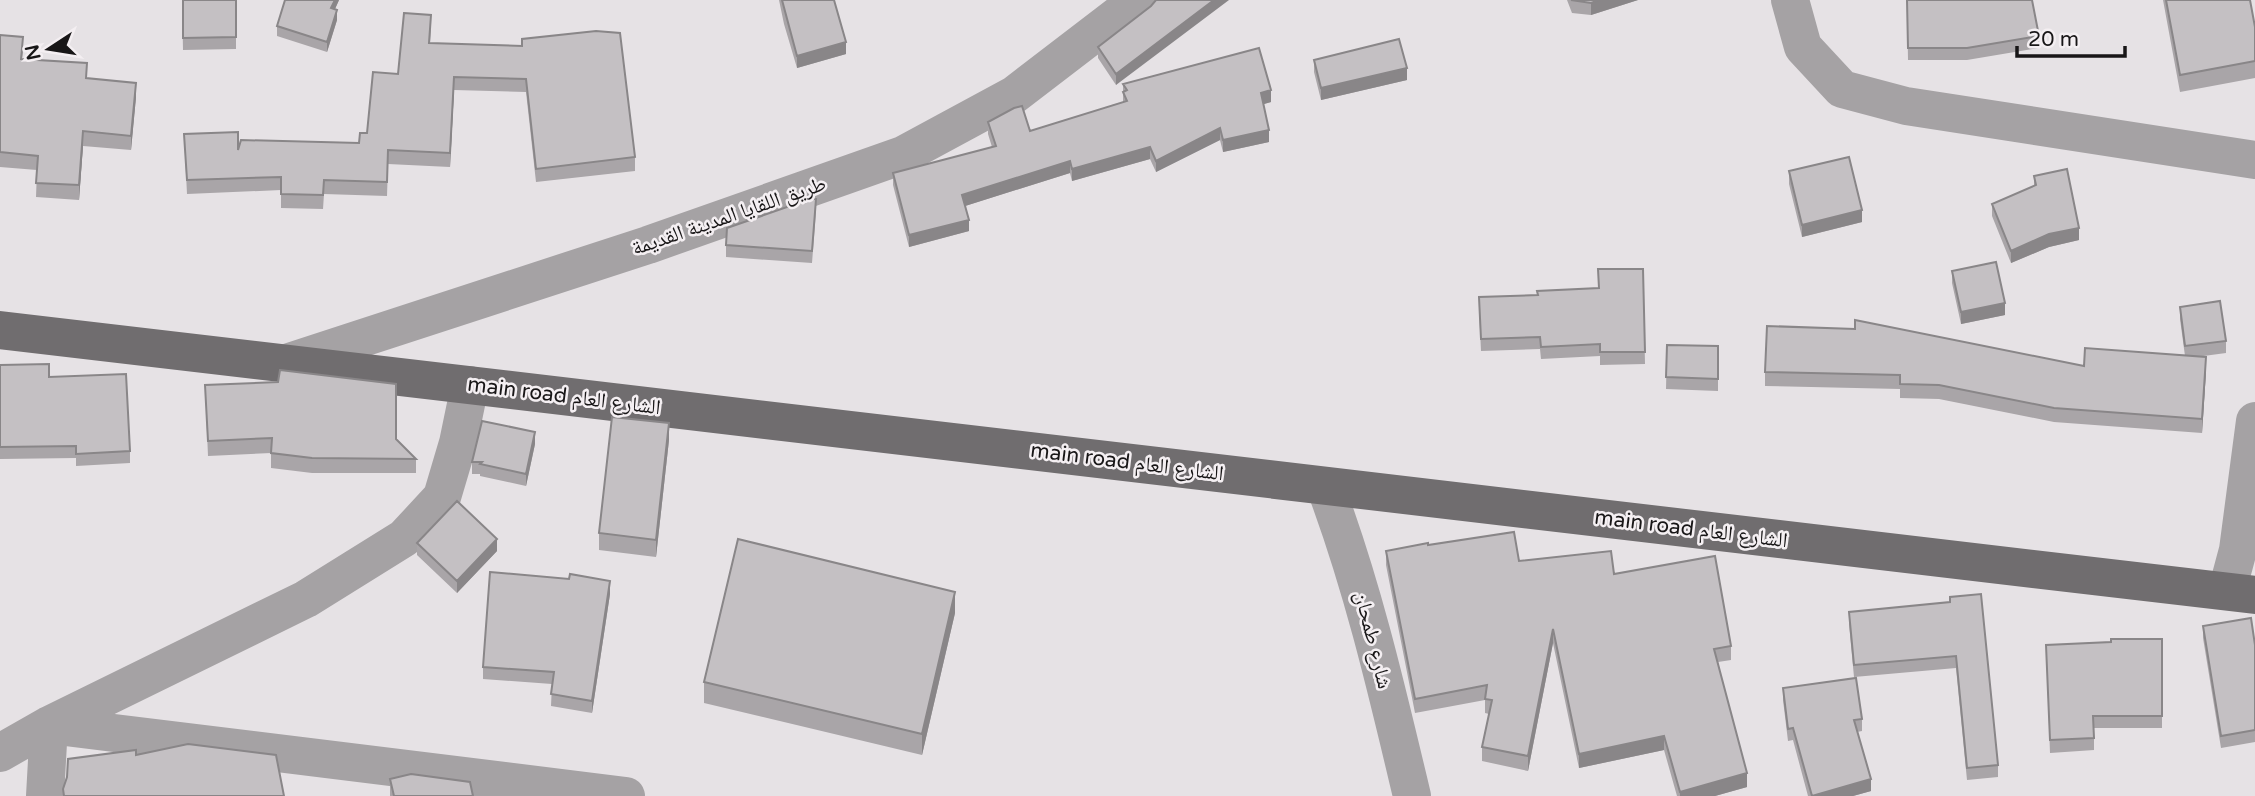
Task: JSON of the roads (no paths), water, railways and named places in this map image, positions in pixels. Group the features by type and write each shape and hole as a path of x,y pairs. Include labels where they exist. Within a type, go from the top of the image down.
{"main road":[{"name":"main road الشارع العام","path":"0,330 2241,593"}],"street":[{"name":"طريق اللقايا المدينة القديمة","path":"286,363 648,245 903,155 1014,95 1138,0"},
{"path":"1790,0 1803,47 1842,89 1906,106 2255,160"},
{"path":"0,753 48,725 306,599 404,538 442,497 458,443 470,385"},
{"path":"2241,593 2238,550 2255,421"},
{"name":"شارع طمحان","path":"1325,486 1346,541 1363,598 1412,796"},
{"path":"45,796 48,725"},
{"path":"48,725 626,796"}]}
